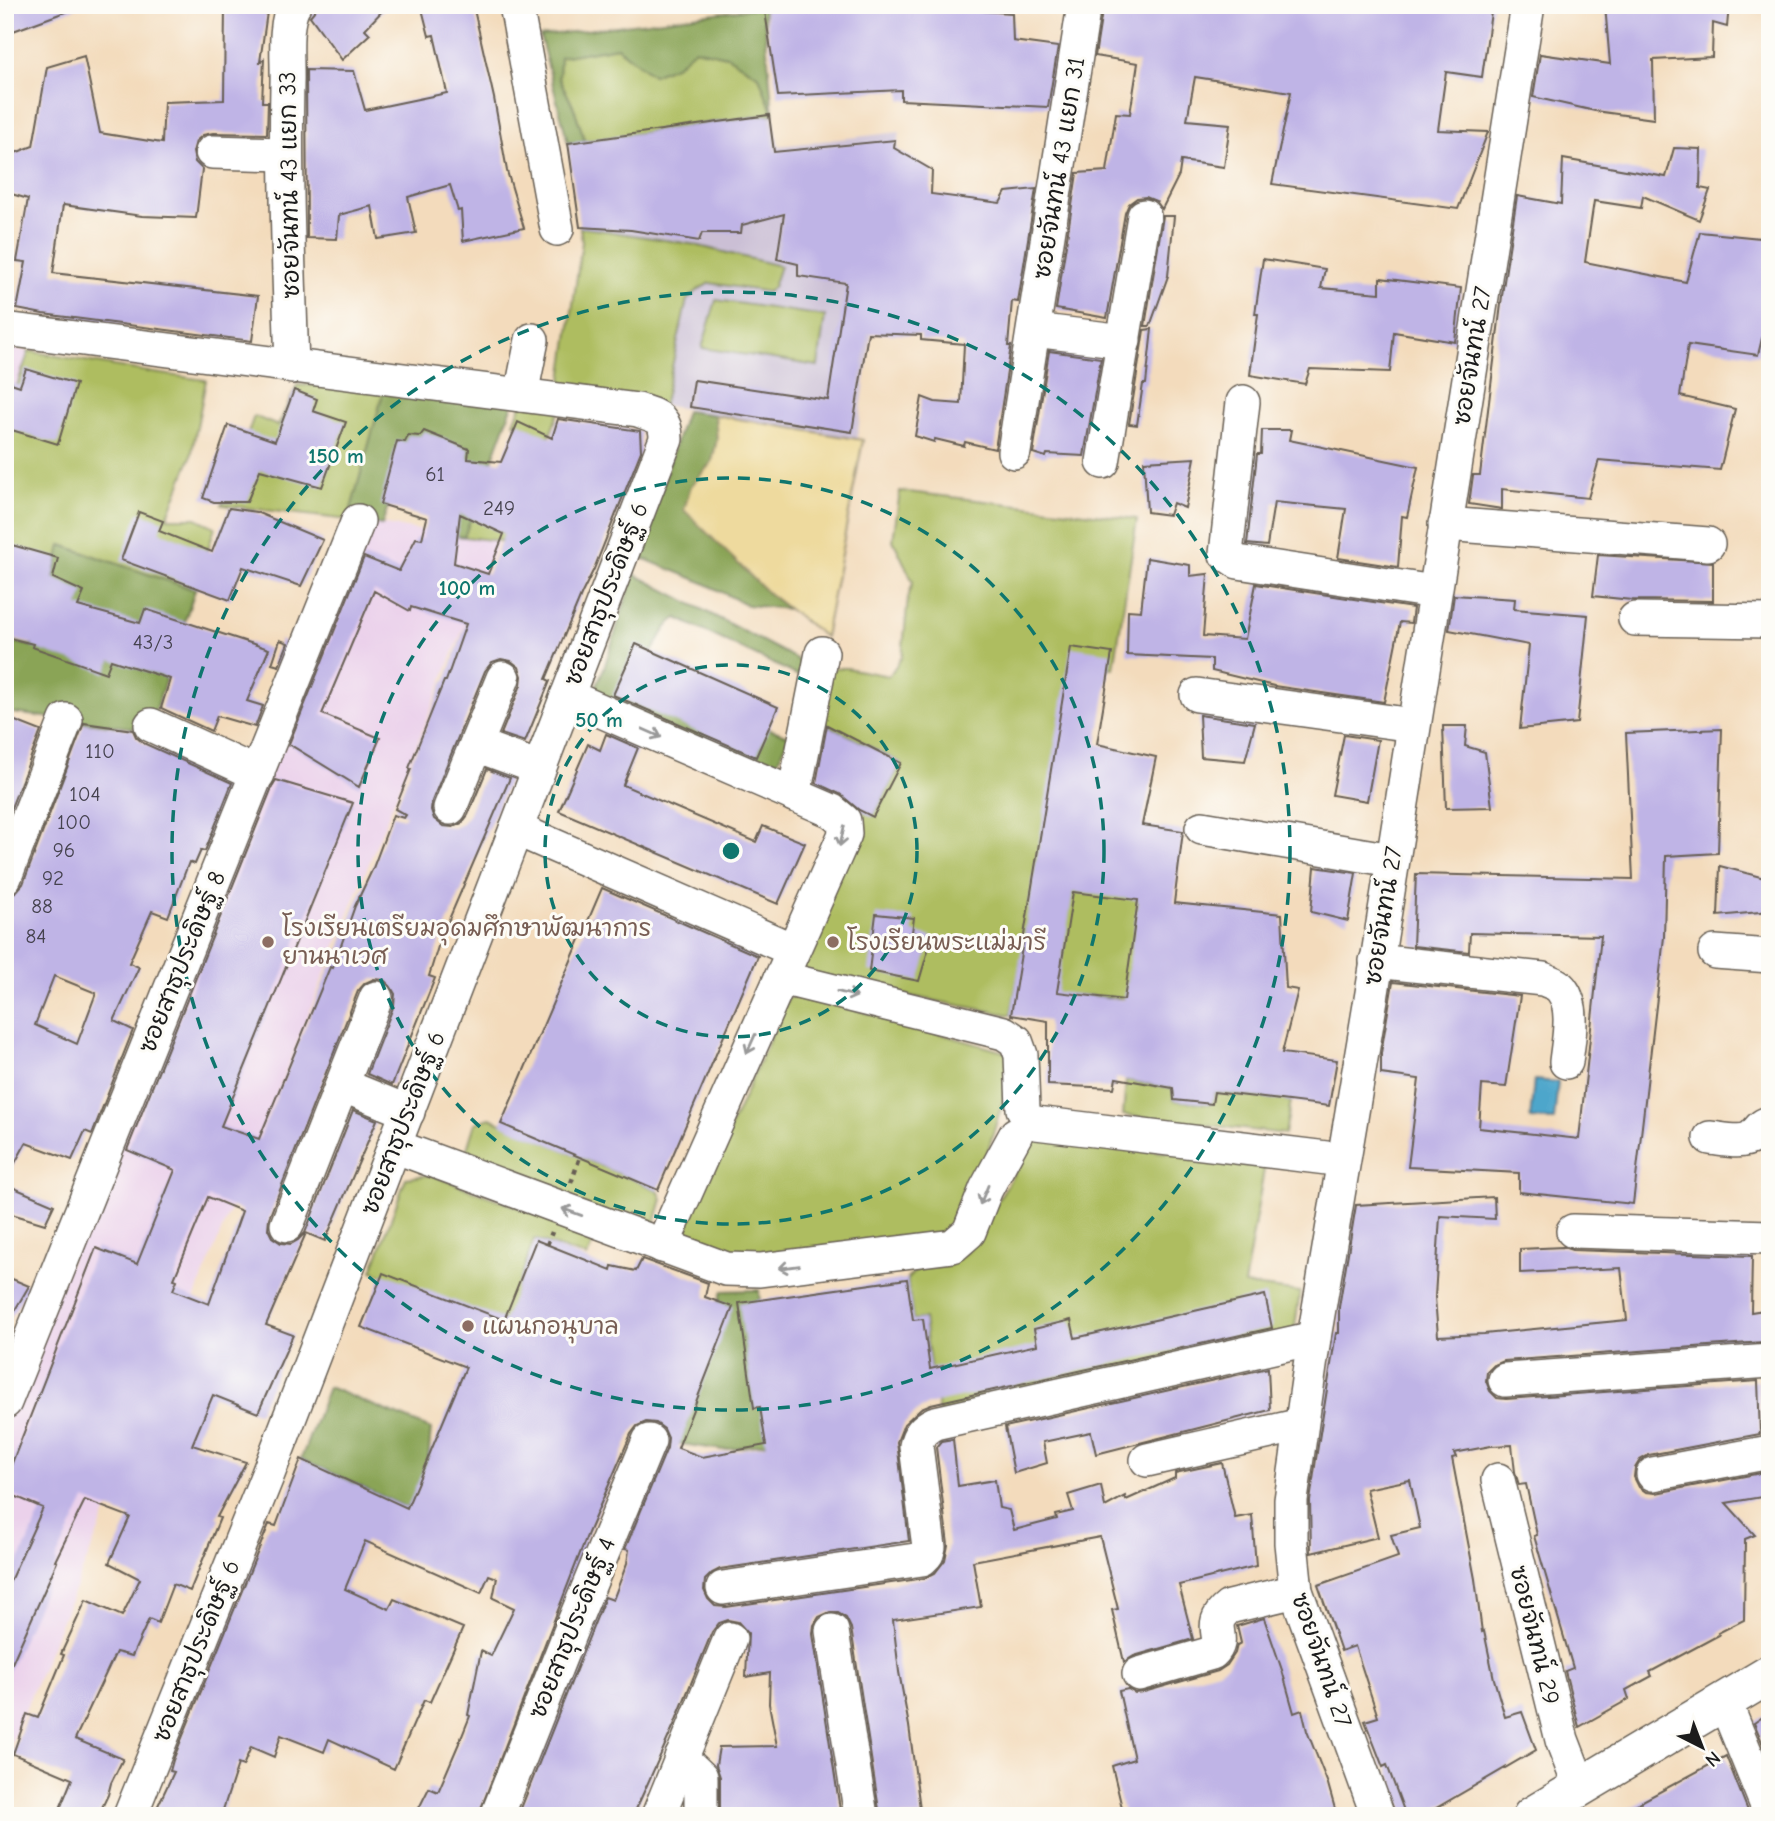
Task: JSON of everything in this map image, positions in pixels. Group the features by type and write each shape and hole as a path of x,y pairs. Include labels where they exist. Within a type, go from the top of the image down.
{"main road":[{"path":"1532,1816 1770,1674"}],"street":[{"name":"ซอยจันทน์ 43 แยก 33","path":"292,367 286,154 288,37 290,14 294,5"},
{"path":"516,5 557,229"},
{"name":"ซอยจันทน์ 43 แยก 31","path":"1014,452 1084,5"},
{"name":"ซอยจันทน์ 27","path":"1378,1816 1296,1591 1291,1543 1291,1500 1314,1338 1528,5"},
{"path":"212,152 286,154"},
{"path":"1103,462 1144,216"},
{"name":"ซอยสาธุประดิษฐ์ 6","path":"5,329 638,410 659,418 666,426 666,439 408,1112 268,1474 130,1816"},
{"path":"1034,330 1124,341"},
{"path":"521,395 532,340"},
{"path":"1243,402 1226,554 1238,562 1434,592"},
{"name":"ซอยสาธุประดิษฐ์ 8","path":"5,1402 358,521"},
{"path":"1445,524 1708,544"},
{"path":"1635,620 1770,621"},
{"path":"794,794 822,653"},
{"path":"450,808 503,678"},
{"path":"1196,695 1413,725"},
{"path":"567,696 832,811 844,821 845,835 662,1246"},
{"path":"5,877 66,720"},
{"path":"151,725 258,774"},
{"path":"476,745 539,768"},
{"path":"1202,828 1392,860"},
{"path":"394,1146 726,1269 761,1270 953,1247 969,1233 986,1189 1025,1122 1021,1055 1016,1041 1003,1033 787,964 516,829"},
{"path":"1715,952 1770,956"},
{"path":"1376,961 1543,979 1553,983 1562,990 1568,1002 1566,1062"},
{"path":"286,1224 376,998"},
{"path":"342,1085 408,1112"},
{"path":"1025,1122 1343,1160"},
{"path":"1710,1138 1746,1140 1762,1125 1770,1123"},
{"path":"1573,1231 1770,1237"},
{"path":"723,1588 922,1559 929,1547 916,1447 917,1438 922,1431 935,1423 1314,1338"},
{"path":"1505,1380 1770,1361"},
{"path":"1147,1460 1301,1425"},
{"name":"ซอยสาธุประดิษฐ์ 4","path":"497,1816 649,1441"},
{"path":"1653,1474 1770,1452"},
{"name":"ซอยจันทน์ 29","path":"1498,1480 1562,1740 1580,1787"},
{"path":"1139,1674 1212,1653 1218,1648 1216,1622 1220,1614 1229,1607 1296,1591"},
{"path":"832,1631 862,1816"},
{"path":"658,1816 730,1639"},
{"path":"1724,1700 1770,1813"},
{"path":"681,1758 701,1777 701,1816"}],"shaded area":[{"path":"773,114 779,146 900,132 857,439 561,387 582,242 568,143"},
{"path":"5,348 29,351 5,421"},
{"name":"โรงเรียนเตรียมอุดมศึกษาพัฒนาการ ยานนาเวศ","path":"366,522 498,542 185,1322 5,1758 5,1424"}],"green space":[{"path":"763,7 773,114 759,76 727,56 695,49 677,65 653,75 617,47 560,57 559,78 574,108 585,141 568,143 540,36"},
{"path":"617,47 653,75 676,65 695,49 727,56 759,76 773,114 585,141 574,108 559,78 560,57"},
{"path":"580,227 691,244 780,266 773,287 768,292 710,283 687,300 663,407 561,387 582,242"},
{"path":"716,300 825,316 818,366 702,348"},
{"path":"29,351 206,380 191,457 167,518 196,518 215,527 195,590 62,545 52,589 5,578 5,421"},
{"path":"297,385 385,386 348,520 222,505 254,416 278,426"},
{"path":"385,386 514,401 464,537 450,535 407,447 382,525 348,520"},
{"path":"522,403 560,408 549,438 514,423"},
{"path":"686,411 715,415 717,439 712,462 691,486 685,510 768,593 788,609 747,605 704,583 639,557"},
{"path":"900,491 1137,519 1114,668 1077,665 1011,1015 792,974 848,854 804,782 873,816 901,763 818,720 830,668 846,668 889,676 902,657 908,598 913,582 893,540"},
{"path":"474,509 513,530 509,542 464,537"},
{"path":"61,545 195,590 149,730 5,712 5,675 15,642 32,646 52,589"},
{"path":"634,574 810,666 807,680 677,618 668,626 647,658 651,669 769,729 790,736 774,769 591,698 604,668"},
{"path":"1076,813 1163,839 1134,999 1049,993"},
{"path":"800,994 1008,1053 1008,1084 982,1170 958,1220 939,1234 766,1258 707,1250 687,1237 686,1227 788,998"},
{"path":"1126,1080 1173,1088 1174,1100 1211,1104 1214,1092 1291,1101 1285,1134 1123,1115"},
{"path":"490,1118 658,1190 662,1199 655,1223 649,1228 463,1162 475,1123"},
{"path":"1036,1137 1265,1164 1244,1285 1300,1292 1293,1340 940,1417 924,1319 913,1320 907,1279 920,1267 948,1266 967,1251"},
{"path":"431,1175 596,1236 587,1257 534,1239 506,1322 372,1271 406,1178"},
{"path":"759,1290 768,1443 723,1450 674,1443 722,1291"},
{"path":"328,1387 431,1429 426,1484 476,1540 301,1459"}],"sand":[{"path":"715,415 863,440 825,637 768,593 684,510 691,486 712,462 717,439"}],"water":[{"path":"1534,1080 1558,1082 1554,1120 1530,1119"}],"building":[{"path":"5,5 76,5 76,8 5,34"},
{"path":"225,5 268,5 260,62 264,59 262,102 268,102 267,134 213,133 203,135 196,141 193,152 195,162 202,169 196,218 142,216 63,205 53,273 258,296 252,341 17,309 26,262 17,261 28,199 5,192 5,157 33,146 47,67 84,56 100,133 162,143 164,102 224,100"},
{"path":"319,5 388,5 365,29 370,34 342,60 310,16"},
{"path":"421,5 473,5 507,171 524,228 463,241 461,210 458,211 450,185 408,197 416,233 378,239 372,206 339,215 337,239 307,238 306,70 354,71 365,110 447,93 434,35 429,36"},
{"path":"764,5 887,5 1012,13 1013,41 1058,47 1048,107 901,100 901,90 778,96"},
{"path":"1103,5 1492,5 1482,77 1446,72 1438,130 1488,132 1458,209 1272,184 1291,92 1195,77 1187,120 1230,124 1224,167 1181,161 1179,175 1162,209 1156,201 1146,197 1137,198 1129,204 1125,213 1107,318 1056,309 1077,173 1107,171 1116,113 1130,114 1138,63 1095,56"},
{"path":"1605,5 1729,5 1727,27 1713,23 1712,57 1653,60 1654,119 1595,111 1533,97 1540,54 1610,64"},
{"path":"769,115 774,152 895,140 894,148 932,170 931,194 1000,203 1006,192 1036,189 1018,302 1012,301 1008,346 1011,346 995,449 965,442 964,446 935,439 934,442 915,436 922,397 935,402 961,404 964,344 921,340 921,335 868,333 852,432 690,407 694,380 828,400 846,283 798,276 798,264 777,259 784,214 742,225 741,233 702,233 699,241 631,230 580,227 568,143"},
{"path":"1674,148 1701,149 1700,188 1710,190 1699,220 1643,196 1641,208 1594,201 1585,262 1686,282 1700,232 1770,239 1770,305 1758,355 1688,345 1680,396 1735,409 1720,470 1599,460 1588,498 1502,489 1502,509 1469,504 1473,475 1480,475 1517,196 1561,204 1563,159 1666,177"},
{"path":"1163,216 1174,216 1168,276 1150,326 1145,326"},
{"path":"1263,259 1325,269 1321,288 1380,293 1380,278 1461,288 1455,342 1394,332 1390,372 1310,369 1305,384 1250,375"},
{"path":"1152,329 1146,384 1143,384 1137,425 1129,424 1144,330"},
{"path":"1049,351 1101,358 1084,456 1047,454 1046,457 1033,453"},
{"path":"26,369 76,384 58,444 5,428 5,381 20,386"},
{"path":"294,390 317,399 313,411 346,422 322,487 260,470 247,502 214,502 203,498 228,425 275,441"},
{"path":"558,419 640,431 641,451 546,679 550,681 525,742 501,734 521,685 519,667 511,661 501,659 492,662 485,671 432,801 434,819 443,826 453,827 462,823 487,769 510,778 440,940 429,976 435,978 392,1085 367,1074 394,1005 395,994 384,980 374,979 365,983 358,991 269,1218 268,1229 272,1237 281,1243 291,1244 305,1233 353,1110 377,1120 325,1241 306,1233 266,1325 293,1335 258,1413 213,1395 192,1445 246,1462 217,1517 220,1518 190,1591 173,1584 158,1623 149,1619 132,1656 116,1652 75,1739 123,1759 108,1795 98,1816 57,1816 72,1779 13,1754 27,1714 38,1718 64,1655 61,1654 86,1600 122,1616 140,1579 109,1563 130,1517 85,1500 55,1561 57,1562 5,1679 5,1592 43,1508 5,1492 5,1481 96,1248 137,1264 175,1170 127,1150 276,780 353,803 221,1126 259,1139 330,967 333,968 355,906 393,815 404,818 406,815 395,809 466,624 411,607 410,611 374,591 322,714 380,738 359,787 289,744 364,557 399,571 416,538 422,539 427,518 380,504 397,441 405,442 408,435 420,436 424,431 469,449 468,459 501,462 518,422 552,438","holes":["460,514 504,534 488,574 454,563","208,1197 242,1211 209,1304 173,1290 177,1280 174,1279"]},
{"path":"1262,430 1291,430 1289,440 1418,467 1407,517 1402,516 1398,567 1338,558 1346,509 1274,502 1267,546 1247,544 1257,454 1261,454"},
{"path":"1195,458 1185,508 1173,503 1169,515 1147,512 1144,461"},
{"path":"229,508 256,512 323,540 301,586 243,567 230,600 121,560 139,512 163,521 159,531 212,552"},
{"path":"12,545 58,558 53,578 84,592 78,606 140,623 145,609 269,649 247,701 263,706 255,727 217,716 211,731 161,708 170,679 111,660 106,673 32,647 33,644 5,637 5,561"},
{"path":"1598,555 1713,562 1713,601 1632,600 1593,596"},
{"path":"1147,558 1190,565 1190,576 1208,574 1203,636 1245,639 1256,584 1413,608 1411,623 1400,622 1384,702 1274,686 1212,671 1212,659 1127,655 1128,610 1141,611"},
{"path":"1454,595 1515,599 1514,609 1588,615 1577,723 1520,729 1529,645 1449,630"},
{"path":"280,640 288,643 279,666 272,664"},
{"path":"636,644 778,707 756,757 613,695"},
{"path":"1071,647 1112,653 1097,744 1156,757 1142,825 1183,831 1174,903 1282,914 1286,988 1298,990 1282,1053 1337,1060 1329,1106 1214,1092 1212,1104 1174,1100 1173,1088 1116,1078 1114,1088 1048,1085 1048,1021 1011,1015","holes":["1073,892 1138,900 1124,1000 1057,992"]},
{"path":"1199,715 1255,723 1245,761 1201,757"},
{"path":"5,717 41,731 5,823"},
{"path":"84,723 133,730 143,743 232,783 205,851 201,850 195,864 189,862 168,917 152,911 129,963 139,967 114,1021 133,1030 92,1134 85,1131 72,1160 26,1143 5,1181 5,896 16,892 23,884","holes":["54,976 96,993 77,1044 35,1025"]},
{"path":"827,725 901,763 873,817 859,810 840,794 816,783"},
{"path":"1443,726 1467,726 1465,746 1485,752 1492,807 1446,808"},
{"path":"1722,729 1718,853 1666,856 1664,937 1633,1204 1519,1192 1519,1173 1408,1167 1419,1079 1381,1074 1381,1053 1393,982 1520,996 1506,1087 1482,1085 1479,1128 1579,1139 1601,936 1470,933 1469,952 1413,946 1416,874 1633,879 1626,733"},
{"path":"606,734 638,748 623,785 756,842 763,826 805,843 778,904 559,811 588,744 600,750"},
{"path":"1344,735 1378,740 1367,801 1332,795"},
{"path":"1720,866 1768,879 1770,911 1718,916"},
{"path":"1315,867 1356,873 1348,921 1311,912"},
{"path":"602,888 758,956 658,1190 501,1124"},
{"path":"876,914 914,918 912,932 932,937 919,981 869,971"},
{"path":"5,1184 54,1205 45,1224 5,1212"},
{"path":"1494,1197 1495,1219 1440,1216 1435,1297 1438,1336 1627,1320 1621,1268 1520,1273 1520,1249 1563,1247 1572,1250 1752,1256 1751,1312 1764,1310 1763,1342 1504,1361 1487,1372 1486,1381 1497,1398 1506,1399 1758,1381 1760,1434 1649,1455 1640,1460 1634,1477 1639,1487 1646,1492 1656,1493 1761,1473 1762,1497 1726,1503 1755,1535 1745,1539 1744,1620 1650,1672 1652,1676 1626,1690 1629,1699 1579,1727 1565,1671 1573,1668 1534,1536 1537,1535 1526,1484 1519,1485 1515,1472 1512,1445 1454,1453 1456,1457 1452,1458 1475,1579 1482,1632 1484,1631 1494,1679 1505,1717 1522,1712 1536,1750 1433,1810 1435,1816 1406,1816 1387,1765 1383,1767 1365,1721 1378,1717 1355,1646 1341,1651 1318,1585 1398,1557 1391,1535 1420,1528 1410,1480 1366,1489 1378,1537 1311,1553 1310,1501 1336,1333 1339,1333 1339,1307 1356,1205"},
{"path":"536,1240 611,1270 612,1266 636,1271 642,1259 708,1283 705,1297 733,1307 678,1448 702,1457 766,1445 760,1407 754,1408 739,1303 907,1279 913,1320 923,1319 930,1369 1037,1345 1034,1329 1071,1320 1075,1338 1265,1295 1272,1328 921,1408 904,1424 897,1442 909,1541 720,1569 705,1580 704,1590 715,1606 726,1607 925,1578 935,1573 945,1560 948,1545 936,1447 941,1441 953,1439 958,1486 995,1480 999,1508 1009,1510 1014,1530 1057,1519 1056,1515 1073,1511 1068,1495 1101,1485 1105,1507 1125,1496 1126,1500 1175,1478 1175,1473 1222,1463 1235,1518 1252,1515 1256,1566 1179,1585 1193,1639 1134,1656 1124,1662 1112,1610 1118,1609 1100,1537 973,1561 981,1607 893,1620 921,1816 880,1816 851,1628 846,1618 830,1612 819,1617 813,1634 841,1816 720,1816 720,1777 716,1765 719,1747 777,1746 769,1704 770,1673 746,1677 748,1633 738,1622 728,1620 719,1623 712,1632 633,1816 518,1816 605,1597 613,1600 627,1563 629,1550 625,1549 667,1448 668,1438 664,1429 656,1423 646,1422 637,1426 631,1434 588,1533 478,1816 415,1816 429,1788 438,1792 470,1716 468,1715 481,1651 491,1656 514,1608 493,1598 497,1578 489,1575 481,1593 365,1541 345,1589 389,1609 394,1599 463,1628 430,1702 424,1700 394,1769 329,1739 324,1752 281,1735 274,1757 251,1747 243,1766 238,1764 221,1816 153,1816 174,1772 170,1771 173,1760 269,1524 276,1526 301,1459 407,1508 466,1367 361,1327 383,1273 504,1320"},
{"path":"5,1276 29,1286 5,1327"},
{"path":"1268,1368 1270,1410 1096,1454 1091,1432 1043,1442 1047,1463 1014,1473 1005,1427"},
{"path":"1264,1618 1294,1713 1302,1710 1337,1816 1124,1816 1112,1766 1134,1759 1119,1691 1128,1689 1135,1693 1144,1692 1218,1671 1227,1665 1237,1645 1241,1643 1237,1626"},
{"path":"1770,1712 1770,1761 1754,1723"},
{"path":"1726,1756 1750,1816 1615,1816"}],"place":[{"name":"โรงเรียนเตรียมอุดมศึกษาพัฒนาการ ยานนาเวศ","path":"268,942"},
{"name":"โรงเรียนพระแม่มารี","path":"833,942"},
{"name":"แผนกอนุบาล","path":"468,1326"}]}
